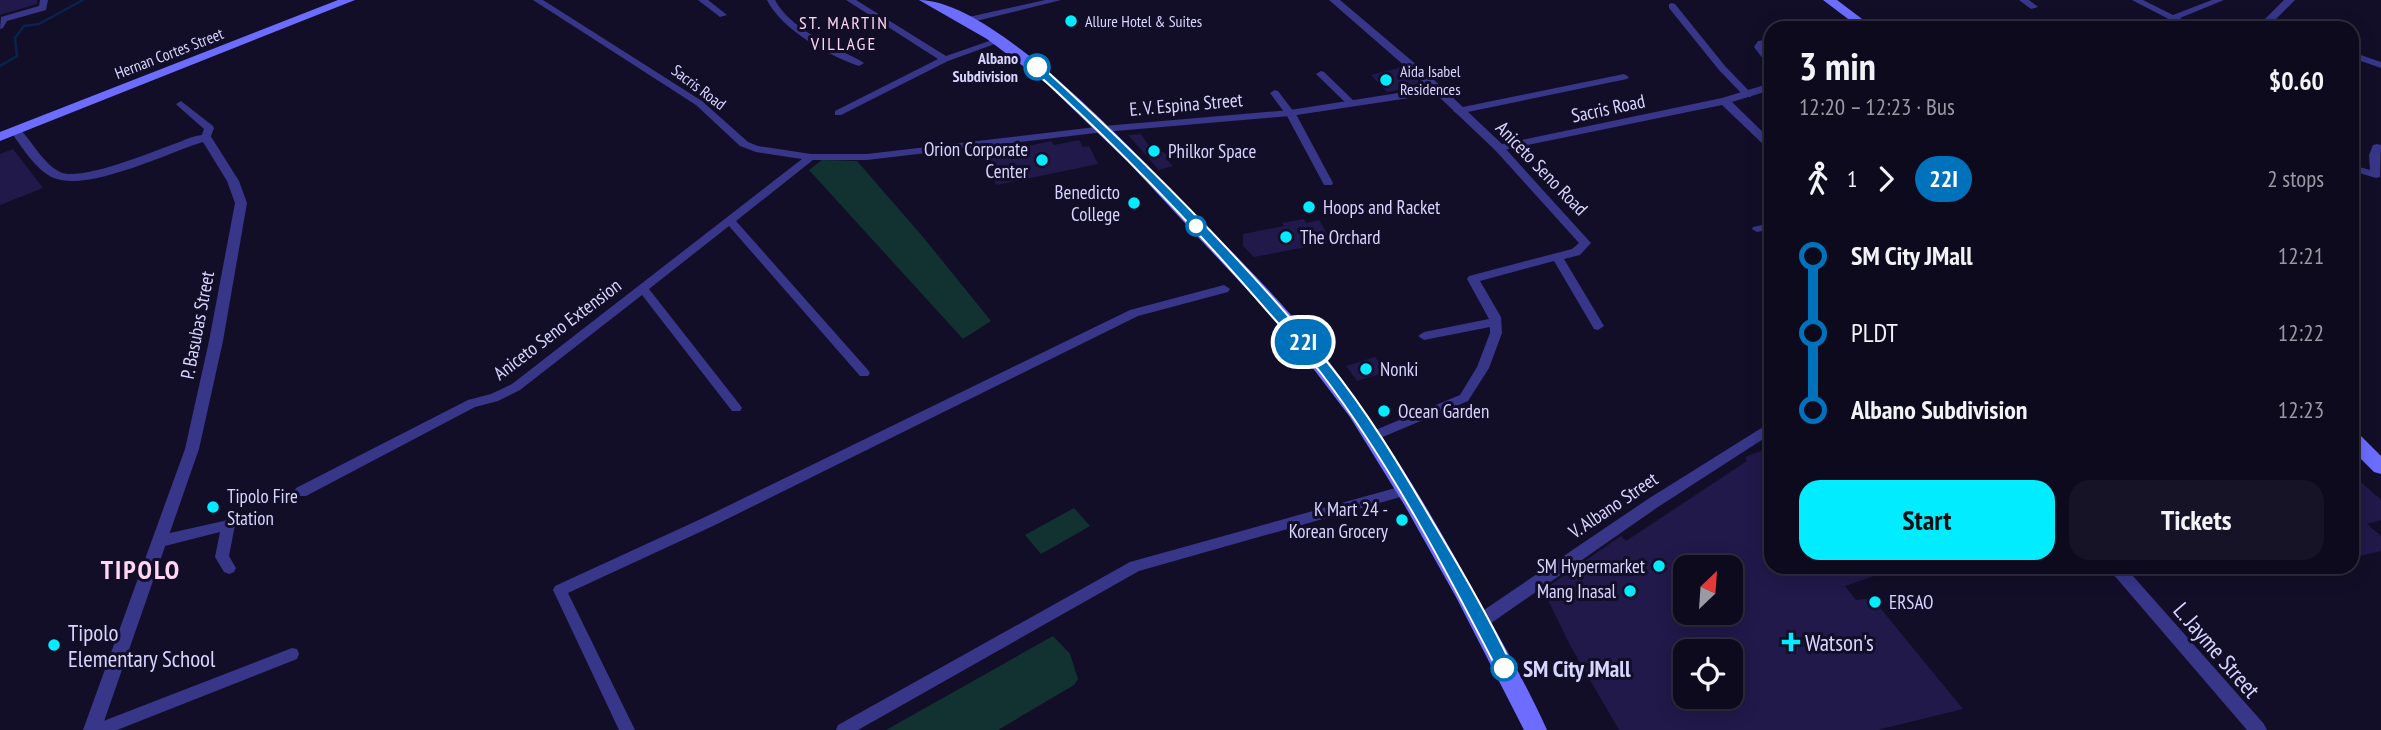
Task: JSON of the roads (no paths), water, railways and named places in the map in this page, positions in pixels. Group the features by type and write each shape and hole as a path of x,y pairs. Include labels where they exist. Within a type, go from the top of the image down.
{"main road":[{"name":"Hernan Cortes Street","path":"0,136 349,0"},
{"path":"925,0 998,41 1043,73 1104,129 1290,326 1373,436 1406,490 1480,621 1536,730"},
{"path":"1829,0 1858,21"},
{"path":"2359,446 2381,467"}],"street":[{"path":"0,26 4,19 43,8 44,0"},
{"name":"Sacris Road","path":"537,0 699,103 744,144 811,157 854,157"},
{"path":"702,0 723,15"},
{"path":"771,0 778,14 803,32 859,63"},
{"path":"850,0 946,59"},
{"path":"964,21 1057,0"},
{"name":"Aniceto Seno Road","path":"1334,0 1499,148 1583,239 1585,243 1576,252 1473,279 1496,322"},
{"path":"2023,0 2034,7"},
{"path":"2136,0 2179,21"},
{"path":"2173,18 2220,0"},
{"path":"2269,21 2285,2"},
{"path":"1672,6 1722,68 1748,95"},
{"path":"838,113 946,59 998,41"},
{"path":"2359,57 2381,65"},
{"path":"1321,74 1351,103"},
{"path":"1458,111 1624,77"},
{"name":"Sacris Road","path":"1499,148 1724,102 1764,89"},
{"name":"E. V. Espina Street","path":"854,157 1104,129 1290,113 1437,90"},
{"path":"1275,93 1290,113 1328,183"},
{"path":"1724,102 1764,139"},
{"path":"16,131 55,174 74,179 206,137 209,128 181,104"},
{"name":"P. Basubas Street","path":"92,730 192,449 214,352 240,203 233,181 206,137"},
{"path":"2359,170 2376,175 2374,155 2377,148"},
{"name":"Aniceto Seno Extension","path":"301,492 472,402 494,398 516,387 811,157"},
{"path":"731,222 864,373"},
{"path":"1757,229 1764,228"},
{"path":"1557,257 1598,326"},
{"path":"643,289 736,408"},
{"path":"627,730 560,590 709,522 1134,313 1224,289"},
{"path":"1373,436 1464,398 1483,368 1496,333 1496,322 1424,336"},
{"name":"V. Albano Street","path":"1480,621 1653,503 1764,432"},
{"path":"844,730 1135,566 1406,490"},
{"path":"161,541 228,525 222,557 229,568"},
{"name":"L. Jayme Street","path":"2121,574 2258,730"},
{"path":"99,730 292,654"}],"waterway":[{"path":"0,66 17,56 15,38 24,26 39,24 83,0"}],"place":[{"name":"Allure Hotel & Suites","path":"1071,21"},
{"name":"Albano Subdivision","path":"1037,67"},
{"name":"Aida Isabel Residences","path":"1386,80"},
{"name":"Philkor Space","path":"1154,151"},
{"name":"Orion Corporate Center","path":"1042,160"},
{"name":"Benedicto College","path":"1134,203"},
{"name":"Hoops and Racket","path":"1309,207"},
{"name":"The Orchard","path":"1286,237"},
{"name":"Nonki","path":"1366,369"},
{"name":"Ocean Garden","path":"1384,411"},
{"name":"Tipolo Fire Station","path":"213,507"},
{"name":"K Mart 24 - Korean Grocery","path":"1402,520"},
{"name":"SM Hypermarket","path":"1659,566"},
{"name":"Mang Inasal","path":"1630,591"},
{"name":"ERSAO","path":"1875,602"},
{"name":"Watson's","path":"1791,642"},
{"name":"Tipolo Elementary School","path":"54,645"},
{"name":"SM City JMall","path":"1504,668"}],"district":[{"name":"ST. MARTIN VILLAGE","path":"844,32"},
{"name":"TIPOLO","path":"141,569"}]}
